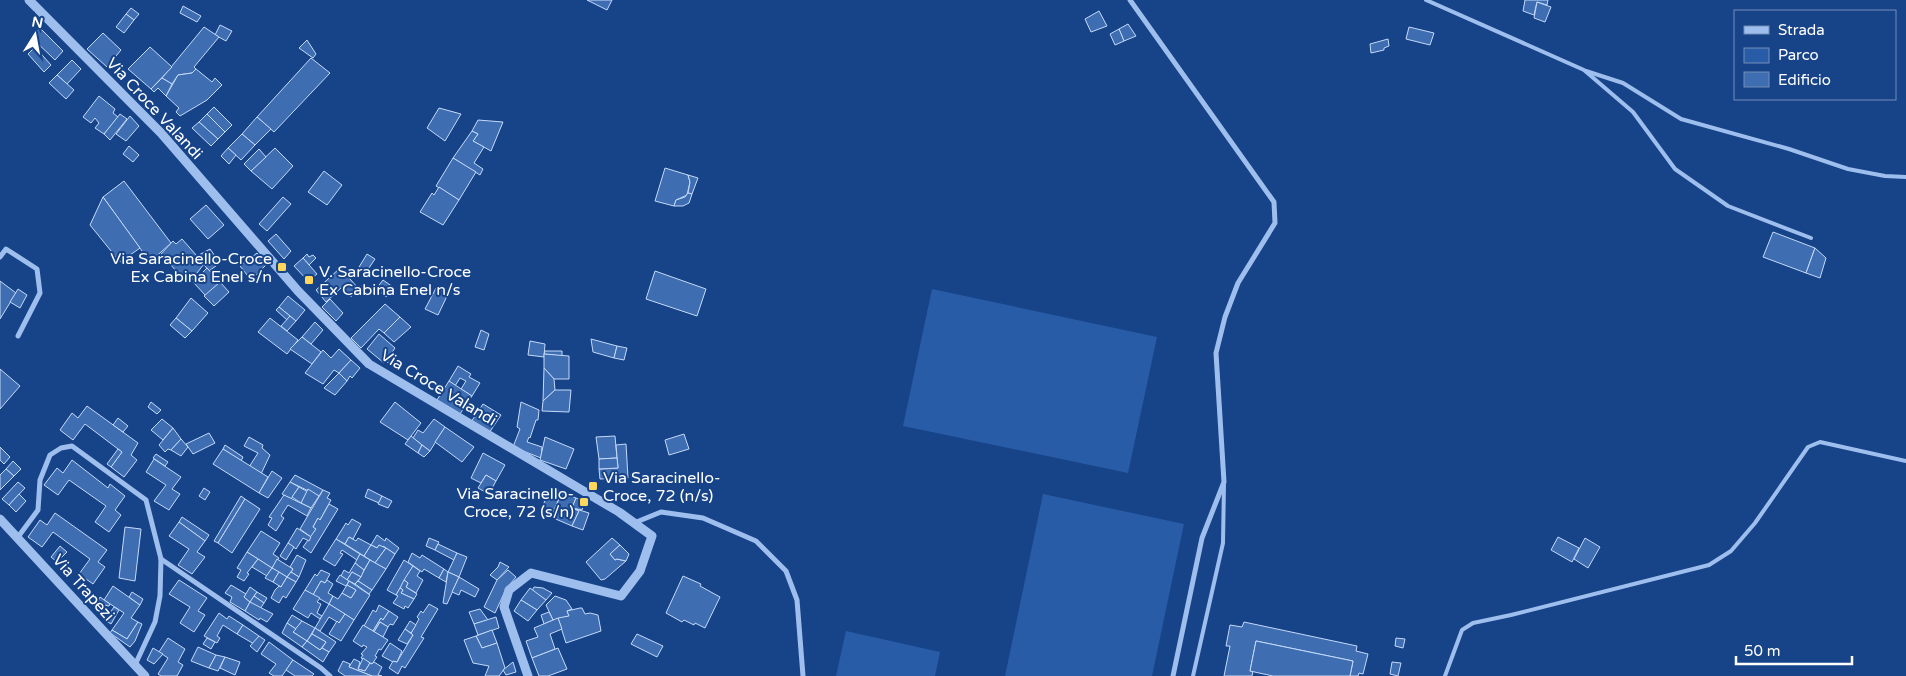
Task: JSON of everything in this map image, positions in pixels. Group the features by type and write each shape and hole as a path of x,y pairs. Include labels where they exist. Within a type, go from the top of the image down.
{"street":[{"name":"Via Croce Valandi","path":"29,0 160,133 298,291 369,364 619,512 652,536 640,571 621,596 530,573 509,590 504,607 528,676"},
{"path":"1130,0 1274,202 1275,223 1238,283 1225,317 1216,353 1224,482 1202,538 1173,676"},
{"path":"0,256 6,249 38,269 40,293 18,336"},
{"path":"18,537 38,510 40,480 50,456 61,448 72,446 146,500 161,559 160,596 155,622 135,666"},
{"path":"634,523 661,512 703,518 756,541 786,571 797,600 803,676"},
{"name":"Via Trapezi","path":"0,519 146,676"},
{"path":"161,559 330,676"}],"lane":[{"path":"1426,0 1584,70 1623,83 1681,119 1788,149 1848,169 1885,176 1906,177"},
{"path":"1584,70 1633,112 1675,169 1728,206 1811,238"},
{"path":"1445,676 1462,630 1474,623 1511,616 1709,564 1730,551 1756,524 1808,447 1820,442 1906,461"},
{"path":"1193,676 1223,543 1224,482"}],"green space":[{"path":"932,289 1157,337 1128,473 903,426"},
{"path":"1043,494 1184,524 1152,676 1005,676"},
{"path":"846,631 940,652 935,676 836,676"}],"building":[{"path":"587,0 612,0 607,10"},
{"path":"1525,0 1548,0 1547,5 1537,2 1534,15 1523,11"},
{"path":"1537,2 1551,7 1545,22 1534,18"},
{"path":"183,6 201,16 197,22 180,13"},
{"path":"131,8 139,14 134,20 126,14"},
{"path":"1099,11 1107,26 1091,32 1085,19"},
{"path":"126,14 134,20 124,33 116,27"},
{"path":"1128,24 1136,36 1124,41 1119,29"},
{"path":"220,25 232,31 226,41 215,35"},
{"path":"204,27 219,37 194,67 196,69 192,73 178,75 172,84 162,78"},
{"path":"1409,27 1434,33 1430,45 1406,39"},
{"path":"40,28 63,51 55,60 31,37"},
{"path":"1119,29 1124,41 1115,45 1110,34"},
{"path":"103,33 121,50 107,67 87,49"},
{"path":"1388,39 1389,46 1384,48 1384,50 1371,53 1370,44"},
{"path":"307,40 316,54 313,58 299,48"},
{"path":"35,47 51,65 44,72 28,54"},
{"path":"150,47 172,67 151,89 128,69"},
{"path":"311,58 330,73 274,132 257,117"},
{"path":"72,60 81,69 67,84 57,75"},
{"path":"196,69 212,82 215,78 222,85 207,100 180,116 176,112 179,108 166,96 178,75 192,73"},
{"path":"57,75 74,90 66,99 49,83"},
{"path":"162,78 172,84 166,96 158,88 154,92 151,89"},
{"path":"99,96 115,109 113,113 118,117 104,134 95,128 99,123 95,118 91,123 83,117"},
{"path":"214,107 232,125 225,132 207,114"},
{"path":"439,108 461,114 445,141 427,128"},
{"path":"120,114 127,119 110,140 104,134"},
{"path":"207,114 225,132 218,139 199,122"},
{"path":"130,116 139,126 126,141 116,134"},
{"path":"257,117 271,129 255,145 242,134"},
{"path":"478,120 503,122 491,151 473,141 478,134 472,131"},
{"path":"199,122 218,139 211,146 192,128"},
{"path":"472,131 478,134 473,141 484,147 474,163 483,169 480,175 453,158"},
{"path":"242,134 255,145 241,160 228,148"},
{"path":"129,146 139,155 133,162 123,154"},
{"path":"228,148 236,155 229,164 221,156"},
{"path":"275,148 293,166 272,189 251,171"},
{"path":"259,149 266,157 251,171 244,164"},
{"path":"453,158 476,172 459,200 436,186"},
{"path":"665,168 688,175 690,182 687,195 676,200 674,206 655,201"},
{"path":"324,171 342,185 327,205 308,192"},
{"path":"688,175 698,178 692,194 688,193 690,182"},
{"path":"124,181 171,243 150,262 103,197"},
{"path":"439,187 459,200 443,225 420,212 432,193 434,195"},
{"path":"688,193 692,194 689,203 683,206 674,206 676,200 685,197"},
{"path":"103,197 140,248 120,262 90,225"},
{"path":"283,197 291,204 267,231 259,224"},
{"path":"206,205 224,225 208,239 190,219"},
{"path":"1773,232 1815,248 1806,273 1763,257"},
{"path":"276,234 291,251 284,259 268,241"},
{"path":"182,239 204,264 190,282 188,279 186,282 161,254 173,241 176,244"},
{"path":"1815,248 1826,258 1820,278 1806,273"},
{"path":"210,249 220,263 209,271 197,256"},
{"path":"257,253 267,264 251,280 240,266"},
{"path":"307,254 309,257 313,255 316,258 309,265 303,258"},
{"path":"367,254 375,259 367,271 359,267"},
{"path":"303,258 317,274 308,281 294,266"},
{"path":"207,268 220,282 206,296 193,282"},
{"path":"340,268 359,289 351,297 342,287 326,302 316,290"},
{"path":"655,271 706,289 697,316 646,299"},
{"path":"383,280 393,287 386,297 376,289"},
{"path":"0,281 16,293 0,319"},
{"path":"220,282 229,292 214,306 204,296"},
{"path":"436,288 448,294 438,315 425,309"},
{"path":"18,289 27,295 20,308 10,302"},
{"path":"288,296 305,310 296,321 279,307"},
{"path":"191,298 208,313 192,331 176,318"},
{"path":"330,299 343,313 336,321 322,307"},
{"path":"385,304 400,317 384,333 379,329 361,348 351,338"},
{"path":"279,307 290,316 287,320 276,310"},
{"path":"290,316 296,321 287,331 281,326"},
{"path":"400,317 411,327 394,342 384,333"},
{"path":"176,318 192,331 185,338 170,325"},
{"path":"270,318 298,340 287,354 258,332"},
{"path":"315,322 323,330 311,344 302,337"},
{"path":"481,330 489,334 484,350 475,347"},
{"path":"379,334 395,348 391,354 396,357 391,365 386,361 384,363 367,349"},
{"path":"302,337 321,352 312,364 290,349"},
{"path":"591,339 617,346 614,358 593,352"},
{"path":"530,341 545,344 544,357 528,355"},
{"path":"617,346 627,348 624,360 614,358"},
{"path":"339,349 351,360 339,373 334,370 323,384 305,373 323,350 331,358"},
{"path":"545,351 562,351 562,356 544,354"},
{"path":"544,354 569,356 569,379 554,379 544,368"},
{"path":"351,360 360,368 347,381 339,373"},
{"path":"458,366 471,374 469,377 480,383 472,396 461,389 466,381 460,378 455,386 449,381"},
{"path":"544,368 554,379 555,390 543,401"},
{"path":"0,369 20,386 0,409"},
{"path":"339,373 347,381 335,395 324,388"},
{"path":"449,381 472,396 460,414 437,400"},
{"path":"555,390 571,390 569,412 542,411 543,401"},
{"path":"151,402 161,410 157,414 148,407"},
{"path":"395,402 421,423 408,440 380,422"},
{"path":"521,402 539,410 538,420 536,420 527,442 542,447 541,458 513,447 520,429 517,427"},
{"path":"483,404 501,415 489,433 471,422"},
{"path":"87,406 138,443 131,455 137,460 124,477 111,467 122,452 85,424 73,440 60,430 72,413 78,418"},
{"path":"118,418 128,426 123,432 113,425"},
{"path":"162,419 173,428 163,440 151,430"},
{"path":"434,419 445,427 430,451 413,438 418,430 423,433"},
{"path":"445,427 474,447 462,462 435,442"},
{"path":"173,428 181,439 171,450 168,449 165,452 159,445"},
{"path":"209,433 215,443 193,454 186,444"},
{"path":"684,434 689,449 669,455 665,440"},
{"path":"411,436 422,445 418,453 405,444"},
{"path":"615,436 617,458 599,459 596,437"},
{"path":"249,437 263,445 262,448 270,455 261,474 249,467 258,453 244,446"},
{"path":"545,437 574,449 566,469 540,460"},
{"path":"181,439 188,447 181,456 171,450"},
{"path":"626,444 628,478 600,479 599,469 618,468 616,445"},
{"path":"225,445 243,457 241,461 223,449"},
{"path":"422,445 430,451 424,457 418,453"},
{"path":"0,447 10,457 4,464 0,460"},
{"path":"118,449 122,452 111,467 107,464"},
{"path":"223,449 268,477 259,493 213,464"},
{"path":"483,453 505,465 496,481 486,475 481,483 471,478"},
{"path":"156,454 168,462 165,466 153,458"},
{"path":"617,458 618,468 599,469 599,459"},
{"path":"154,459 181,477 172,489 180,494 169,510 154,501 166,485 146,472"},
{"path":"72,460 108,488 110,484 125,496 115,510 121,515 109,532 95,522 106,506 69,480 58,495 44,485 57,468 63,473"},
{"path":"13,461 21,469 14,476 6,469"},
{"path":"6,469 14,476 0,490 0,475"},
{"path":"272,471 282,478 268,498 259,493"},
{"path":"295,475 323,490 319,496 290,482"},
{"path":"486,475 496,481 489,494 478,488"},
{"path":"18,482 25,488 9,505 2,499"},
{"path":"290,482 299,487 291,499 282,494"},
{"path":"299,487 308,492 301,503 292,497"},
{"path":"204,488 210,492 205,500 199,496"},
{"path":"550,488 562,492 551,517 540,513"},
{"path":"308,489 319,496 311,508 301,503"},
{"path":"368,489 382,496 379,503 365,497"},
{"path":"323,490 330,493 327,498 331,500 320,520 318,518 313,527 316,529 311,537 300,529"},
{"path":"562,492 576,498 572,508 579,511 572,526 551,517"},
{"path":"19,494 26,501 16,512 9,505"},
{"path":"284,495 311,508 307,516 288,505 281,516 284,518 276,531 268,525 272,518 269,517"},
{"path":"241,496 245,499 218,543 214,541"},
{"path":"382,496 392,501 388,508 378,504"},
{"path":"576,498 585,502 582,510 572,508"},
{"path":"245,499 260,509 232,553 218,543"},
{"path":"329,504 338,509 311,553 303,547 316,529 313,527 318,518 320,520"},
{"path":"576,509 589,513 583,530 572,526 579,511"},
{"path":"55,513 107,550 98,562 105,567 93,584 79,574 90,559 53,532 42,547 28,537 40,520 47,525"},
{"path":"182,517 209,535 205,541 179,522"},
{"path":"352,519 361,524 353,539 349,537 345,544 336,539 346,523 348,525"},
{"path":"179,522 205,541 197,552 205,557 192,574 178,565 189,549 169,536"},
{"path":"125,527 141,529 135,581 119,578"},
{"path":"297,528 311,537 309,541 303,538 296,549 288,543"},
{"path":"261,531 280,543 273,554 279,558 272,568 247,552"},
{"path":"377,535 385,541 386,538 399,548 395,554 383,546 379,545 377,548 371,545"},
{"path":"349,537 356,541 358,538 371,545 364,556 345,544"},
{"path":"1558,537 1579,548 1572,562 1551,550"},
{"path":"429,538 439,542 435,550 426,546"},
{"path":"612,538 620,545 610,554 615,560 626,561 605,579 601,580 586,562"},
{"path":"1585,538 1600,547 1588,568 1574,559"},
{"path":"336,539 360,554 357,560 342,550 340,553 343,554 335,566 323,559"},
{"path":"288,543 294,547 286,560 280,556"},
{"path":"438,544 457,553 454,560 435,550"},
{"path":"371,545 377,548 379,545 386,548 375,563 364,556"},
{"path":"620,545 629,554 626,561 615,560 610,554"},
{"path":"60,546 67,552 57,562 51,557"},
{"path":"386,548 395,554 386,569 375,563"},
{"path":"247,552 258,559 247,573 249,574 244,581 237,577 241,570 237,568"},
{"path":"412,553 420,558 422,555 444,569 439,578 424,569 422,572 408,562"},
{"path":"457,553 467,557 459,577 448,572"},
{"path":"360,554 370,560 364,570 355,563"},
{"path":"297,555 306,560 299,577 291,572 293,569 290,567"},
{"path":"258,559 272,568 267,576 252,567"},
{"path":"277,559 293,569 287,577 272,568"},
{"path":"370,560 386,569 372,590 358,581"},
{"path":"404,560 413,566 396,595 387,590"},
{"path":"500,562 509,567 497,580 490,575"},
{"path":"355,563 364,570 361,577 352,572 347,580 341,576 344,570 349,573"},
{"path":"413,566 420,571 417,576 423,580 416,593 406,587 408,583 404,580"},
{"path":"272,568 279,572 273,582 265,578"},
{"path":"444,569 448,572 446,582 439,578"},
{"path":"321,570 330,574 325,583 321,581 313,595 305,590 315,574 317,576"},
{"path":"508,570 516,577 506,589 495,613 484,607 497,580"},
{"path":"279,572 287,577 281,587 273,582"},
{"path":"291,572 299,577 296,582 287,577"},
{"path":"352,572 361,577 355,584 347,580"},
{"path":"448,572 459,577 447,604 443,603"},
{"path":"340,575 349,581 346,586 336,581"},
{"path":"683,576 701,584 700,586 720,597 705,628 684,620 682,622 666,613"},
{"path":"287,577 296,582 286,598 283,596 279,603 271,598 275,590 279,586 281,587"},
{"path":"459,577 479,589 475,597 461,590 459,595 452,592"},
{"path":"179,580 207,598 198,611 205,615 194,632 180,623 190,607 169,594"},
{"path":"327,580 333,584 328,593 333,596 329,604 313,595 321,581 325,583"},
{"path":"404,580 408,583 406,587 417,594 414,599 401,593 403,590 400,588"},
{"path":"349,581 370,595 354,620 329,604 333,596 338,599 342,593 351,598 356,590 347,585"},
{"path":"358,581 372,590 369,594 355,584"},
{"path":"231,585 246,594 244,597 250,602 245,611 230,602 232,597 225,593"},
{"path":"347,585 356,590 351,598 342,593"},
{"path":"113,586 140,605 131,618 138,622 127,639 112,630 124,613 104,600"},
{"path":"250,587 257,592 250,602 244,597"},
{"path":"534,587 543,588 552,593 546,600 532,591"},
{"path":"400,588 403,590 401,593 414,599 408,608 405,606 404,609 393,603 398,596 396,595"},
{"path":"530,588 546,600 537,610 521,600"},
{"path":"305,590 320,598 317,602 321,604 317,613 322,616 320,619 311,613 308,618 293,609"},
{"path":"132,592 143,599 140,605 129,597"},
{"path":"257,592 267,598 264,603 254,596"},
{"path":"254,596 264,603 260,609 250,602"},
{"path":"555,596 566,600 572,609 567,611 569,616 553,620 546,605"},
{"path":"100,597 110,604 109,606 104,605 102,609 96,605"},
{"path":"521,600 537,610 528,621 514,611"},
{"path":"250,602 273,614 267,622 260,618 259,620 245,611"},
{"path":"329,604 345,614 339,623 329,617 320,631 315,628"},
{"path":"429,604 438,609 421,637 424,638 405,668 402,666 398,674 389,668 393,661 397,662 413,635 411,633 419,619 417,617 421,611 423,613"},
{"path":"379,605 389,611 383,620 381,618 373,631 364,626 373,610 376,612"},
{"path":"114,607 119,610 111,624 105,620"},
{"path":"582,608 585,614 598,615 601,631 566,643 558,618 569,616 567,611"},
{"path":"480,609 488,620 474,624 469,612"},
{"path":"389,611 398,617 393,625 390,624 388,627 380,622 374,632 381,618 383,620"},
{"path":"549,612 553,620 544,624 541,615"},
{"path":"219,613 227,619 229,616 243,625 237,634 223,625 217,636 220,638 217,643 204,636"},
{"path":"345,614 354,620 341,641 329,634 337,621 339,623"},
{"path":"292,615 302,621 296,629 287,623"},
{"path":"496,617 499,628 478,635 474,624"},
{"path":"558,618 562,629 550,634 555,649 532,658 526,641 538,637 534,628"},
{"path":"302,621 315,628 307,641 293,632"},
{"path":"410,621 416,625 411,633 405,629"},
{"path":"138,622 142,624 135,641 130,647 110,633 112,630 127,639"},
{"path":"380,622 388,627 383,637 374,632"},
{"path":"1244,622 1357,646 1356,651 1368,654 1363,674 1359,673 1358,676 1350,676 1353,661 1256,641 1250,671 1253,671 1252,676 1224,676 1230,646 1226,646 1230,625 1242,627"},
{"path":"287,623 296,629 293,632 307,641 302,647 282,633"},
{"path":"243,625 259,636 254,644 237,634"},
{"path":"363,625 388,640 381,650 379,649 375,656 377,657 372,664 361,658 363,655 361,654 367,647 363,645 362,647 353,641"},
{"path":"315,628 336,642 329,652 322,648 326,642 312,634"},
{"path":"405,629 413,635 407,644 398,640"},
{"path":"492,630 497,643 482,648 476,636"},
{"path":"312,634 326,642 320,650 307,641"},
{"path":"637,634 663,646 657,657 631,644"},
{"path":"259,636 265,640 257,652 250,646"},
{"path":"476,636 482,648 497,643 505,668 499,676 485,676 489,666 473,663 464,640"},
{"path":"168,638 185,649 178,662 183,665 177,676 161,676 158,674 168,658 159,652"},
{"path":"207,638 215,642 211,649 203,644"},
{"path":"1396,638 1405,639 1403,648 1395,646"},
{"path":"307,641 320,650 322,648 329,652 323,662 302,647"},
{"path":"1256,641 1353,661 1350,676 1273,676 1250,671"},
{"path":"269,642 293,660 282,676 274,676 269,673 276,664 261,654"},
{"path":"390,643 402,651 397,662 382,656"},
{"path":"198,647 216,655 209,668 191,661"},
{"path":"153,648 163,654 154,664 147,660"},
{"path":"558,648 567,669 548,676 539,676 532,658"},
{"path":"216,655 225,657 218,671 209,668"},
{"path":"225,657 240,662 235,675 220,668"},
{"path":"363,658 370,663 365,671 358,669"},
{"path":"354,659 360,662 358,669 365,671 370,663 374,662 382,667 378,675 382,676 372,676 349,667"},
{"path":"293,660 314,674 312,676 295,676 286,670"},
{"path":"343,661 350,664 349,667 372,676 345,676 338,671"},
{"path":"513,662 516,672 506,675 503,670"},
{"path":"1392,662 1401,663 1398,676 1390,674"}],"place":[{"name":"Via Saracinello-Croce Ex Cabina Enel s/n","path":"282,267"},
{"name":"V. Saracinello-Croce Ex Cabina Enel n/s","path":"309,280"},
{"name":"Via Saracinello- Croce, 72 (n/s)","path":"593,486"},
{"name":"Via Saracinello- Croce, 72 (s/n)","path":"584,502"}]}
